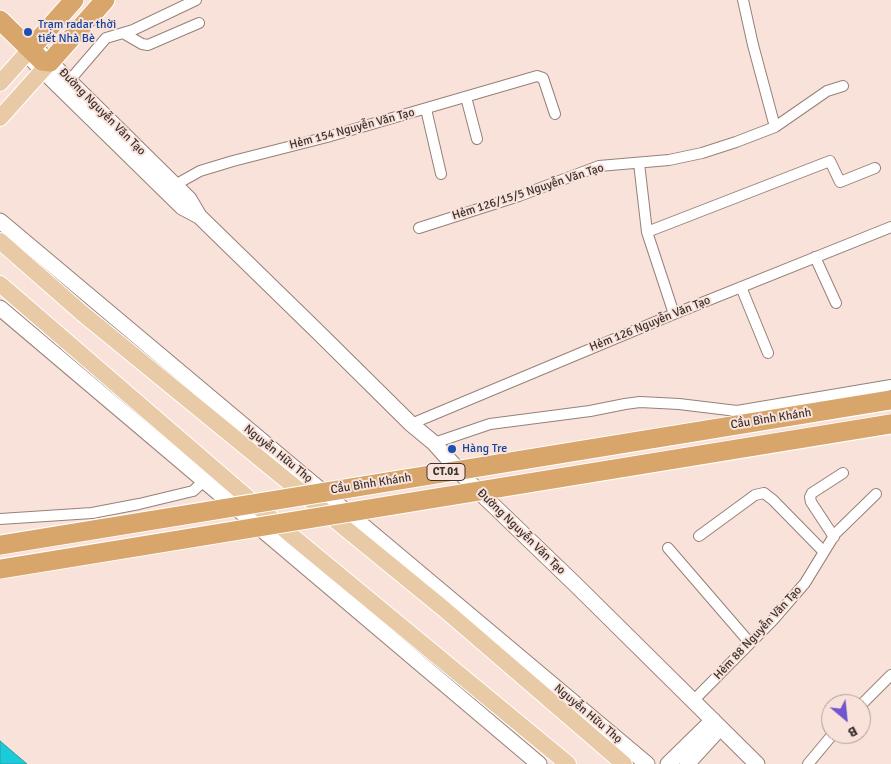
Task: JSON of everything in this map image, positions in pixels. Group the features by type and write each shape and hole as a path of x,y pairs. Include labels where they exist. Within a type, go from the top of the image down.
{"highway":[{"path":"30,50 74,0"},
{"path":"0,20 46,66 105,0"},
{"name":"Cầu Bình Khánh","path":"0,545 891,400"},
{"name":"Cầu Bình Khánh","path":"0,569 891,424"}],"main road":[{"path":"0,12 30,50"},
{"path":"0,28 30,50"},
{"path":"0,83 30,50"},
{"path":"0,118 46,66"},
{"name":"Đường Nguyễn Văn Tạo","path":"46,66 69,81 175,185 189,199 199,216 410,424 434,443 469,482 757,764"},
{"name":"Đường Nguyễn Văn Tạo","path":"46,66 182,207 199,216"},
{"name":"Nguyễn Hữu Thọ","path":"0,221 647,764"},
{"name":"Nguyễn Hữu Thọ","path":"0,241 82,313 444,609 624,764"},
{"path":"0,284 292,536 568,764"},
{"path":"0,308 539,764"},
{"path":"668,764 717,724"},
{"path":"686,764 717,724"}],"street":[{"path":"69,81 102,42 196,0"},
{"path":"744,0 753,45 775,127"},
{"path":"123,33 148,45 199,23"},
{"name":"Hẻm 154 Nguyễn Văn Tạo","path":"175,185 200,171 233,161 327,137 540,76 543,78 555,114"},
{"name":"Hẻm 126/15/5 Nguyễn Văn Tạo","path":"419,228 520,196 599,166 669,160 702,153 775,127 827,91 842,86"},
{"path":"466,97 477,140"},
{"path":"426,109 441,174"},
{"path":"647,232 830,161 840,182 875,168"},
{"path":"639,163 647,232 674,314"},
{"name":"Hẻm 126 Nguyễn Văn Tạo","path":"410,424 674,314 891,227"},
{"path":"815,257 836,302"},
{"path":"741,287 768,353"},
{"path":"434,443 490,424 590,411 640,402 678,404 737,411 891,385"},
{"path":"834,536 811,502 810,497 812,493 843,473"},
{"path":"0,520 92,513 139,504 193,491 205,480"},
{"path":"699,536 756,494 764,493 824,552"},
{"name":"Hẻm 88 Nguyễn Văn Tạo","path":"693,701 805,583 834,536 876,494"},
{"path":"668,548 750,643"},
{"path":"871,695 891,675"},
{"path":"808,764 825,744"}],"water":[{"path":"0,741 27,764 0,764"}],"place":[{"name":"Trạm radar thời tiết Nhà Bè","path":"28,32"},
{"name":"Hàng Tre","path":"452,449"}]}
